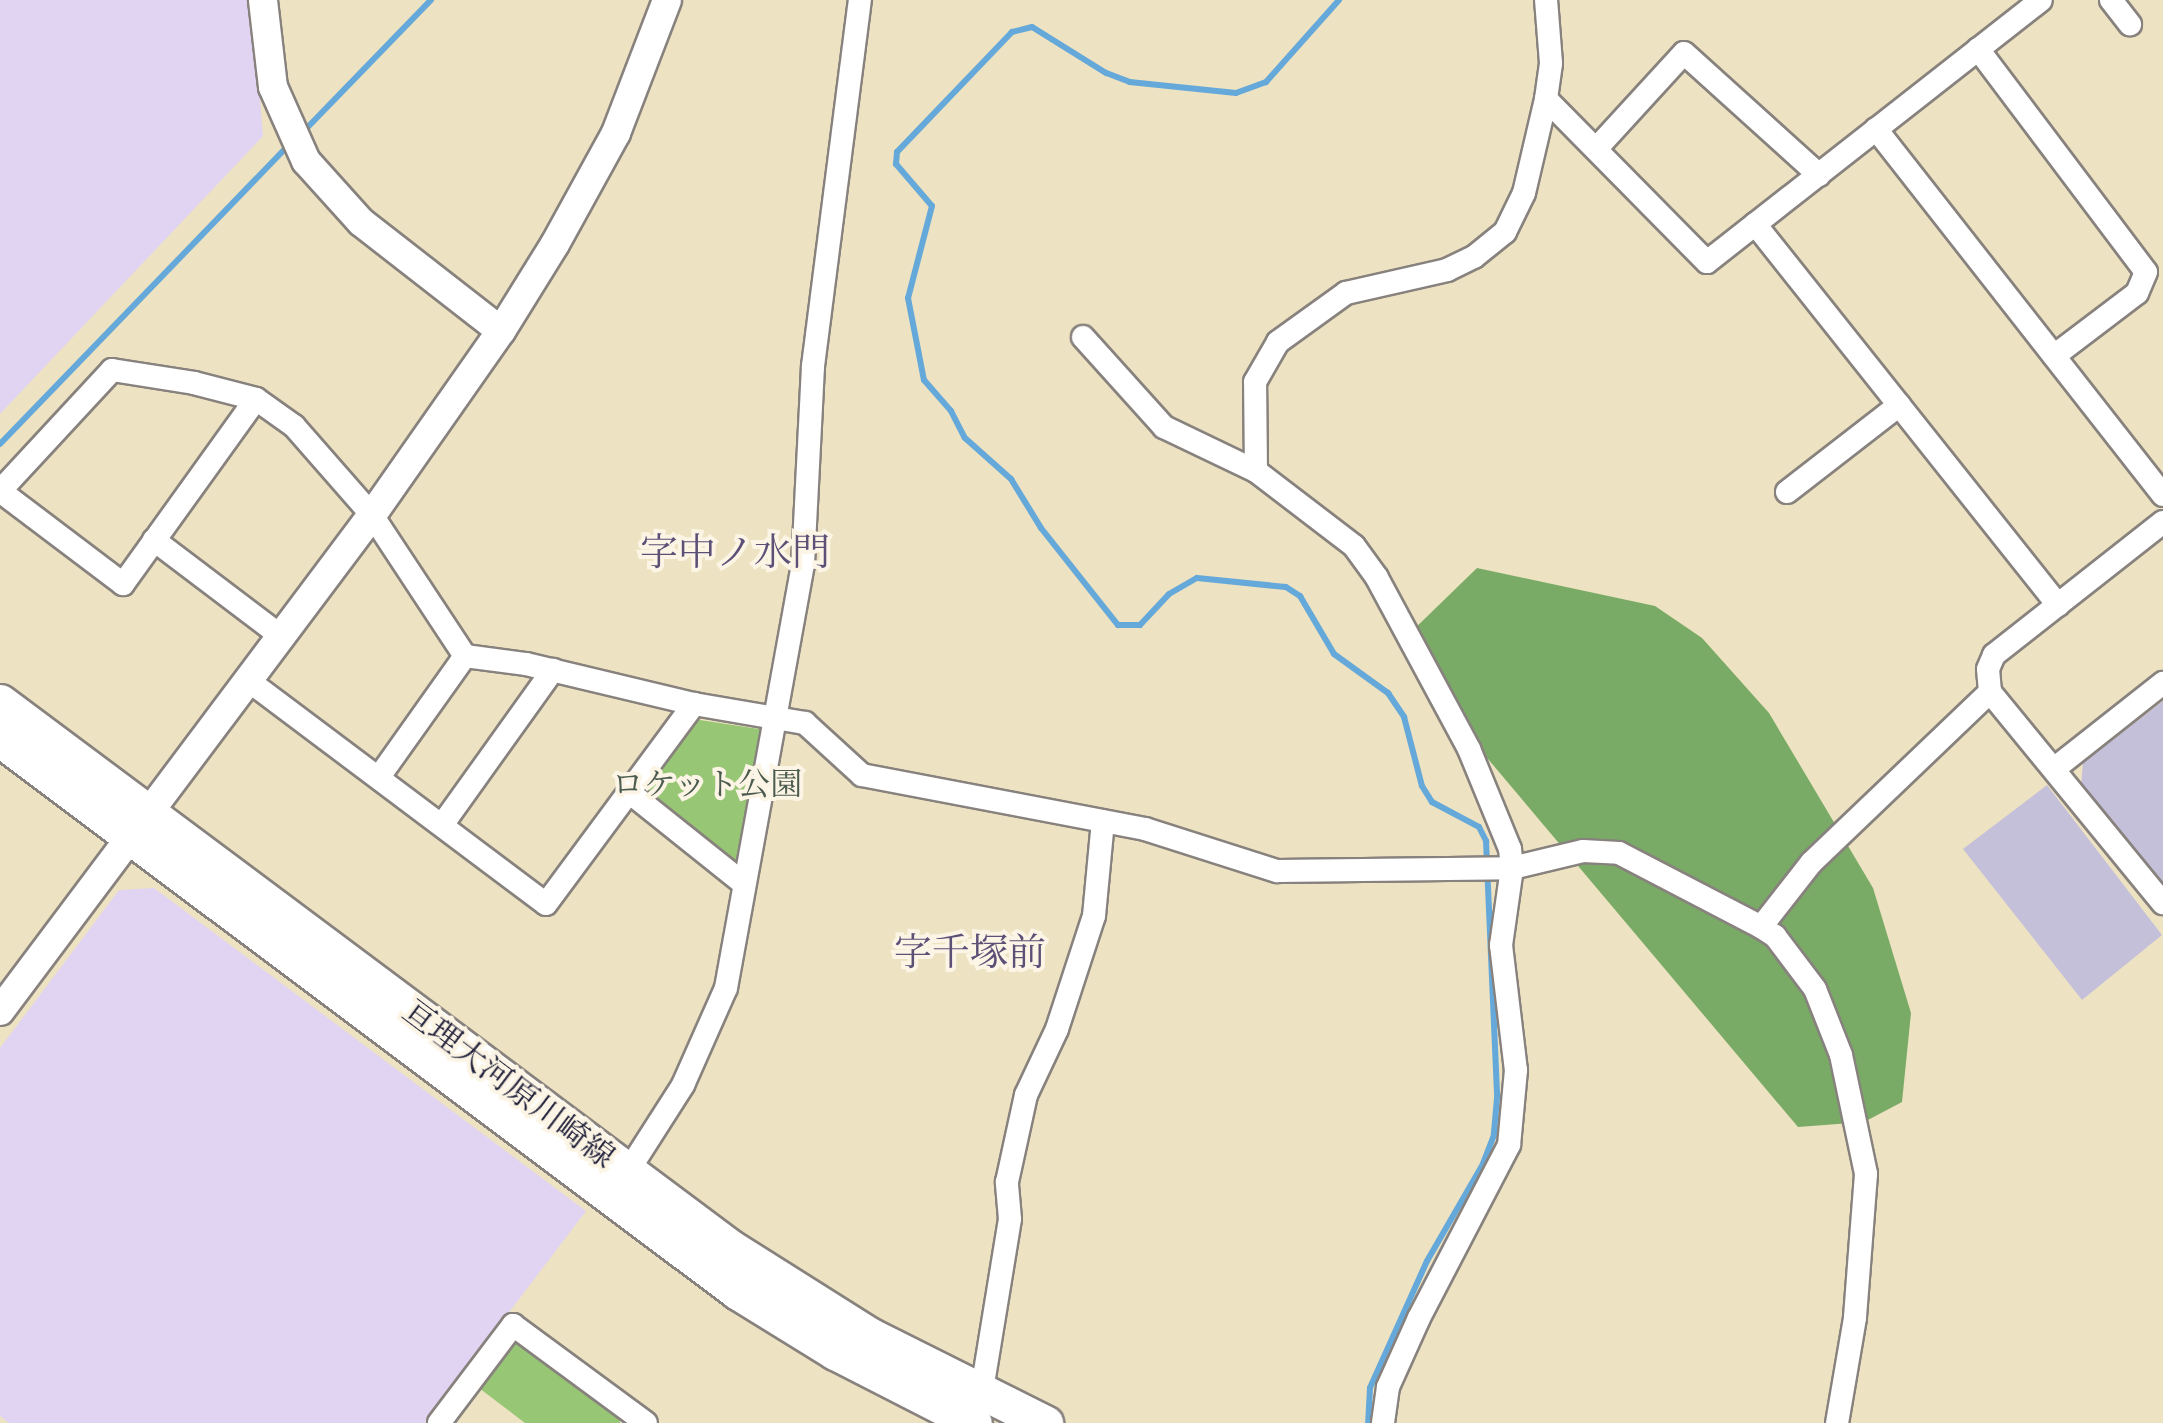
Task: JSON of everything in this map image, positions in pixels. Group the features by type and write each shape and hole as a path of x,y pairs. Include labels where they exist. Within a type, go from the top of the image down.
{"main road":[{"name":"亘理大河原川崎線","path":"0,702 140,824 618,1185 791,1326 978,1407 1029,1419"},
{"name":"亘理大河原川崎線","path":"0,739 140,824"}],"street":[{"path":"263,0 273,87 306,161 361,222 500,330"},
{"path":"0,1010 372,515 500,330 556,244 616,133 668,0"},
{"path":"618,1185 682,1085 726,988 803,564 813,366 860,0"},
{"path":"1256,472 1254,382 1278,342 1346,293 1447,270 1474,257 1505,232 1524,192 1546,99 1551,63 1546,0"},
{"path":"2111,0 2130,24"},
{"path":"1546,99 1708,262 2037,2"},
{"path":"1978,49 2146,272 2137,293 2054,356"},
{"path":"1596,149 1684,53 1819,174"},
{"path":"1876,129 2163,496"},
{"path":"1755,224 2058,605"},
{"path":"1083,337 1164,426 1256,472 1342,535 1377,578 1469,749 1510,849 1504,868 1501,946 1516,1070 1509,1145 1419,1318 1388,1387 1383,1423"},
{"path":"256,400 123,584 0,491 112,370 138,371 256,400 294,426 372,515 466,656 553,670 694,704 805,723 862,774 1145,829 1277,872 1504,868 1582,851 1619,853 1761,926 1775,936 1815,989 1841,1055 1866,1174 1855,1318 1837,1423"},
{"path":"1787,492 1899,405"},
{"path":"2163,522 1994,655 1988,668 1990,692 2163,903"},
{"path":"154,540 282,636"},
{"path":"379,777 466,656"},
{"path":"442,825 553,670"},
{"path":"249,681 546,904 694,704"},
{"path":"2054,769 2163,683"},
{"path":"1761,926 1811,863 1990,692"},
{"path":"629,792 744,883"},
{"path":"978,1407 1010,1219 1006,1182 1026,1095 1057,1029 1094,916 1104,821"},
{"path":"439,1423 513,1325 641,1422"}],"shaded area":[{"path":"0,0 252,0 263,136 0,414"},
{"path":"2163,701 2163,887 2081,786 2083,763"},
{"path":"2047,785 2162,935 2082,1000 1963,849"},
{"path":"154,888 586,1211 425,1423 9,1423 0,1416 0,1048 119,890"}],"green space":[{"path":"1477,568 1655,606 1702,638 1769,713 1873,888 1911,1013 1902,1102 1864,1122 1798,1127 1472,740 1408,635"},
{"name":"ロケット公園","path":"693,719 765,730 742,855 733,863 648,801 644,789"},
{"path":"523,1343 619,1416 620,1423 525,1423 479,1388 512,1344"}],"waterway":[{"path":"303,132 431,0"},
{"path":"1339,0 1266,82 1236,93 1130,82 1106,73 1032,27 1012,32 897,152 896,164 932,206 908,298 924,380 951,411 965,438 1011,479 1041,528 1118,625 1140,625 1169,594 1197,578 1286,587 1300,596 1334,654 1388,693 1404,717 1422,786 1432,802 1479,827 1486,841 1497,1098 1494,1135 1483,1164 1427,1261 1370,1388 1368,1423"},
{"path":"0,444 290,144"}],"district":[{"name":"字中ノ水門","path":"735,552"},
{"name":"字千塚前","path":"970,952"}]}
